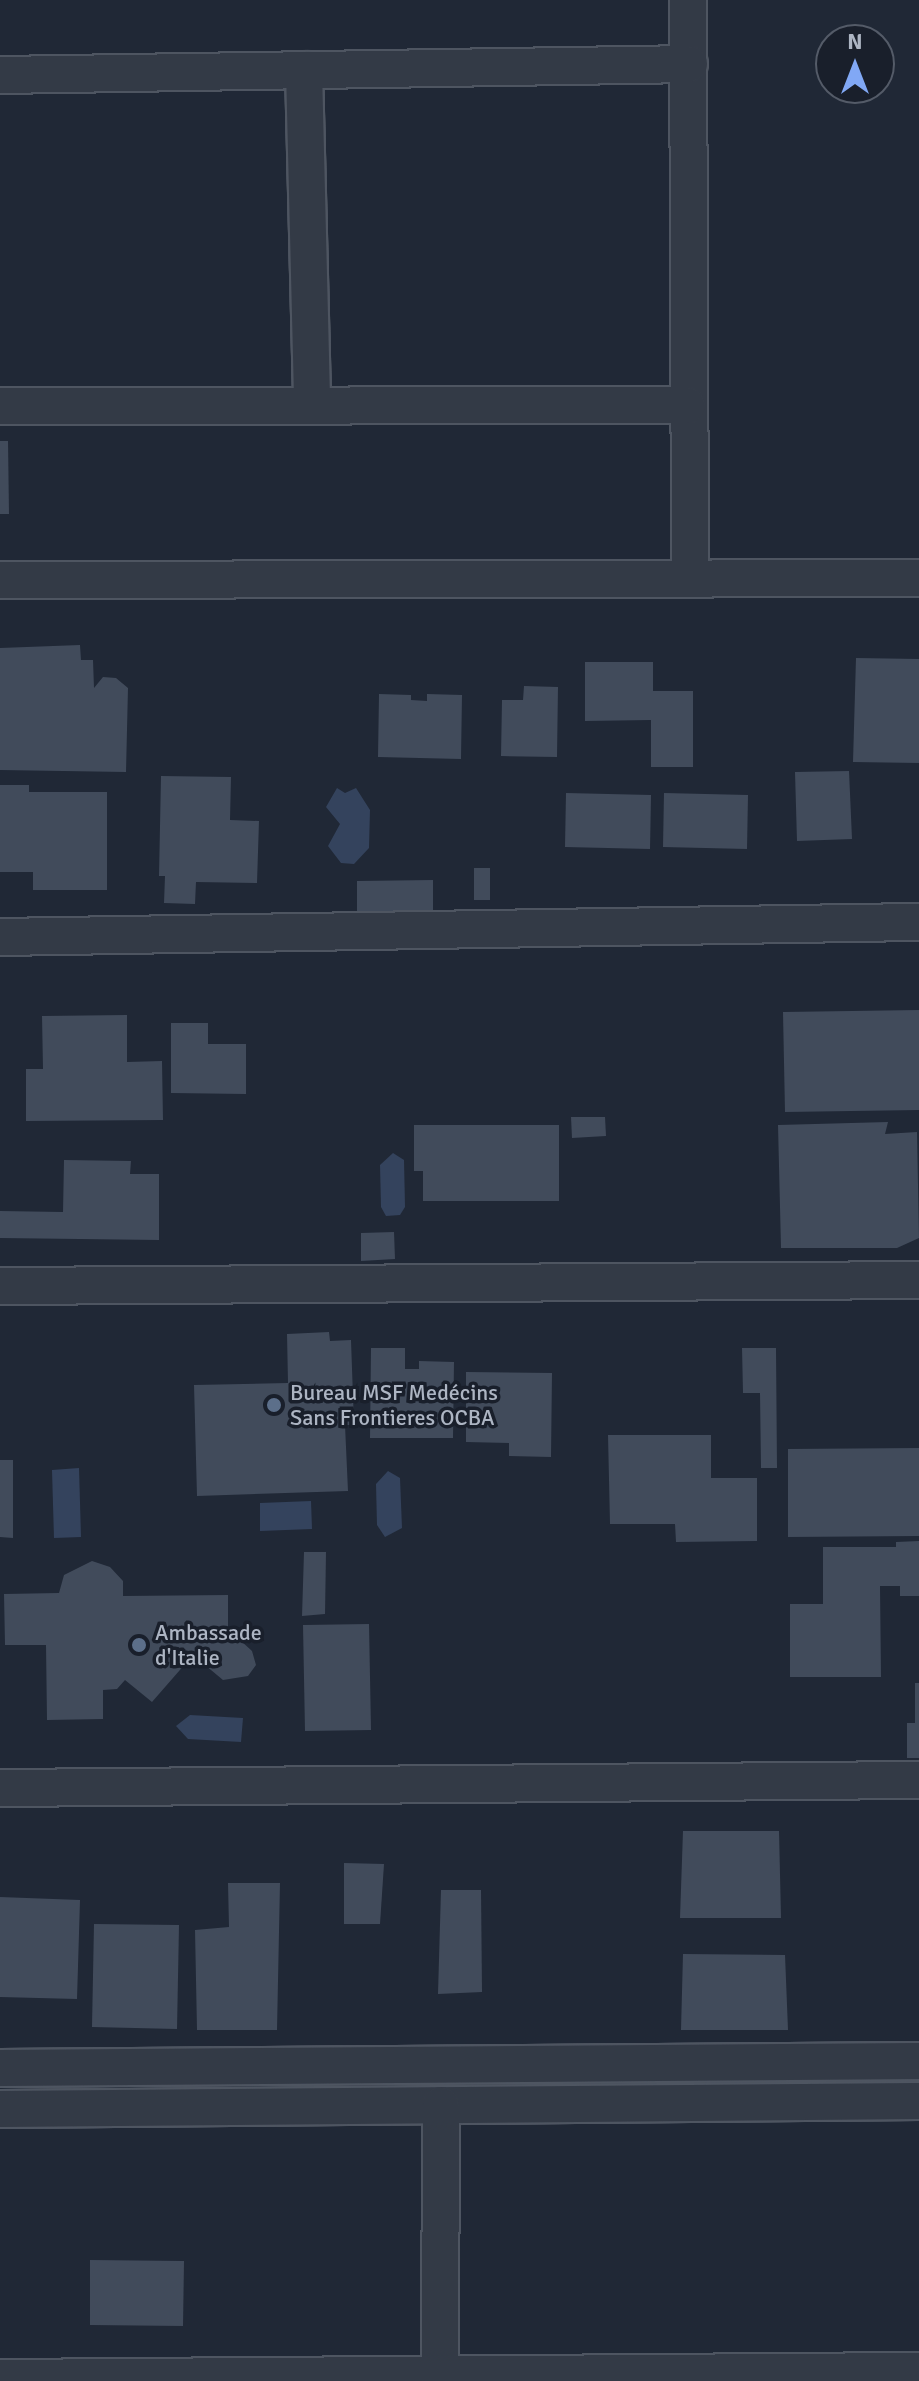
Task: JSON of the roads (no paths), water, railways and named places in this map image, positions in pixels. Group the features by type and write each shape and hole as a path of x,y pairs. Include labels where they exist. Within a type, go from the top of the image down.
{"street":[{"path":"688,0 687,405 690,577"},
{"path":"0,75 689,64"},
{"path":"304,70 312,404"},
{"path":"0,406 687,405"},
{"path":"0,580 919,578"},
{"path":"0,937 919,922"},
{"path":"0,1286 919,1280"},
{"path":"0,1788 919,1780"},
{"path":"0,2068 919,2061"},
{"path":"0,2109 919,2101"},
{"path":"440,2378 441,2105"},
{"path":"0,2378 440,2378 919,2371"}],"water":[{"path":"337,788 345,793 356,788 370,810 369,848 354,864 341,863 328,846 340,824 326,807"},
{"path":"393,1153 404,1160 405,1207 400,1215 386,1216 381,1207 380,1165"},
{"path":"79,1468 81,1537 54,1538 52,1470"},
{"path":"388,1471 400,1478 402,1528 385,1537 377,1525 376,1484"},
{"path":"311,1501 312,1529 260,1531 260,1503"},
{"path":"190,1715 243,1718 241,1742 188,1739 176,1726"}],"place":[{"name":"Bureau MSF Medécins Sans Frontieres OCBA","path":"274,1405"},
{"name":"Ambassade d'Italie","path":"139,1645"}]}
